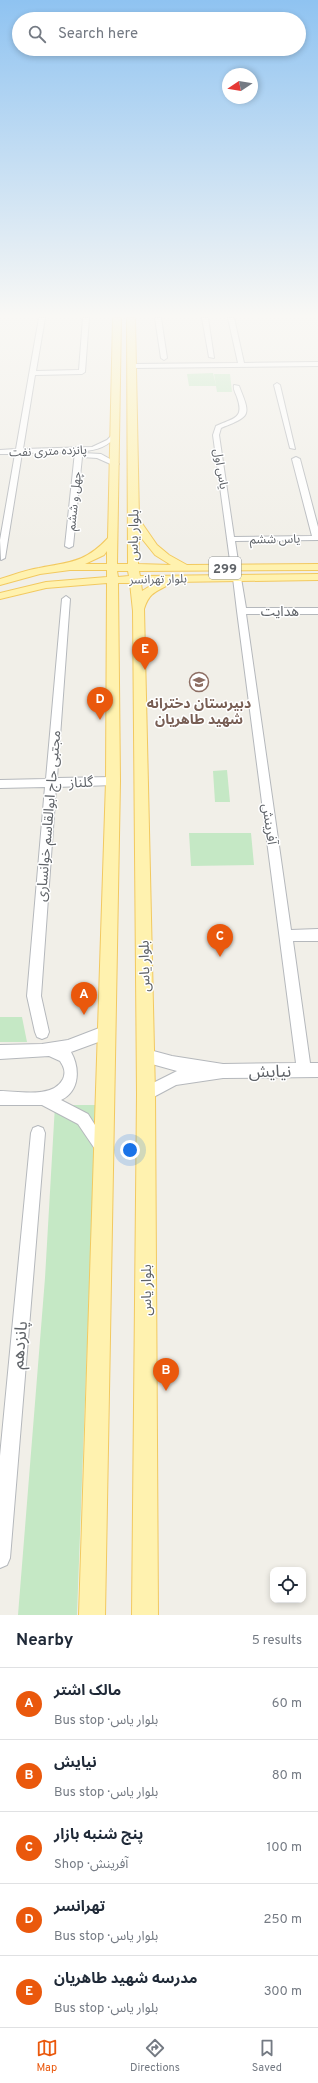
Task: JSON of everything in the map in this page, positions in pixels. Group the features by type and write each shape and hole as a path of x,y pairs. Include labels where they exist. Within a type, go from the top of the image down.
{"main road":[{"name":"بلوار یاس","path":"113,574 116,393"},
{"name":"بلوار یاس","path":"132,393 134,574 139,611 146,1056 145,1615"},
{"path":"134,519 146,541 162,556 167,560 191,568"},
{"path":"65,567 100,553 113,538"},
{"path":"65,567 81,569 86,572 84,578 70,582"},
{"name":"بلوار تهرانسر","path":"0,582 39,571 65,567 113,574 134,574 191,568 236,573 318,577"},
{"name":"بلوار تهرانسر","path":"134,574 174,579 318,567"},
{"path":"92,1615 113,781 113,574"},
{"name":"بلوار تهرانسر","path":"0,596 46,585 113,574"},
{"path":"139,611 141,597 174,579"},
{"path":"70,582 92,586 104,592 114,601"}],"street":[{"path":"2,558 30,393"},
{"name":"یاس اول","path":"236,573 216,435 218,428 238,419 243,414 244,407 239,393"},
{"path":"279,393 293,448"},
{"name":"پانزده متری نفت","path":"79,453 93,449 109,441 115,434"},
{"name":"پانزده متری نفت","path":"0,452 20,454"},
{"name":"پانزده متری نفت","path":"0,456 20,454 79,453 98,456 115,464"},
{"name":"چهل و ششم","path":"69,546 79,453"},
{"path":"296,459 318,538"},
{"name":"یاس ششم","path":"232,539 318,538"},
{"name":"آفرینش","path":"236,573 286,936 311,1070"},
{"name":"مجتبی حاج ابوالقاسم خوانساری","path":"42,1032 34,996 66,599"},
{"name":"هدایت","path":"241,611 318,611"},
{"name":"گلناز","path":"0,784 113,781"},
{"path":"286,936 318,935"},
{"path":"0,1052 51,1050 86,1043 107,1032"},
{"path":"0,1098 43,1098 56,1096 63,1091 71,1077 71,1069 65,1056 51,1050"},
{"path":"146,1056 172,1063 223,1071"},
{"name":"نیایش","path":"223,1071 311,1070"},
{"path":"146,1094 174,1078 223,1071"},
{"path":"43,1098 83,1118 104,1150"},
{"name":"پانزدهم","path":"0,1558 38,1133"}],"green space":[{"path":"227,770 230,802 215,802 213,771"},
{"path":"189,833 251,833 254,865 191,866"},
{"path":"0,1017 22,1017 27,1042 0,1042"},
{"path":"55,1105 96,1105 77,1615 18,1615 45,1278"}],"place":[{"name":"مدرسه شهید طاهریان","path":"145,670"},
{"name":"دبیرستان دخترانه شهید طاهریان","path":"199,682"},
{"name":"تهرانسر","path":"100,720"},
{"name":"پنج شنبه بازار","path":"220,957"},
{"name":"مالک اشتر","path":"84,1015"},
{"name":"نیایش","path":"166,1391"}]}
